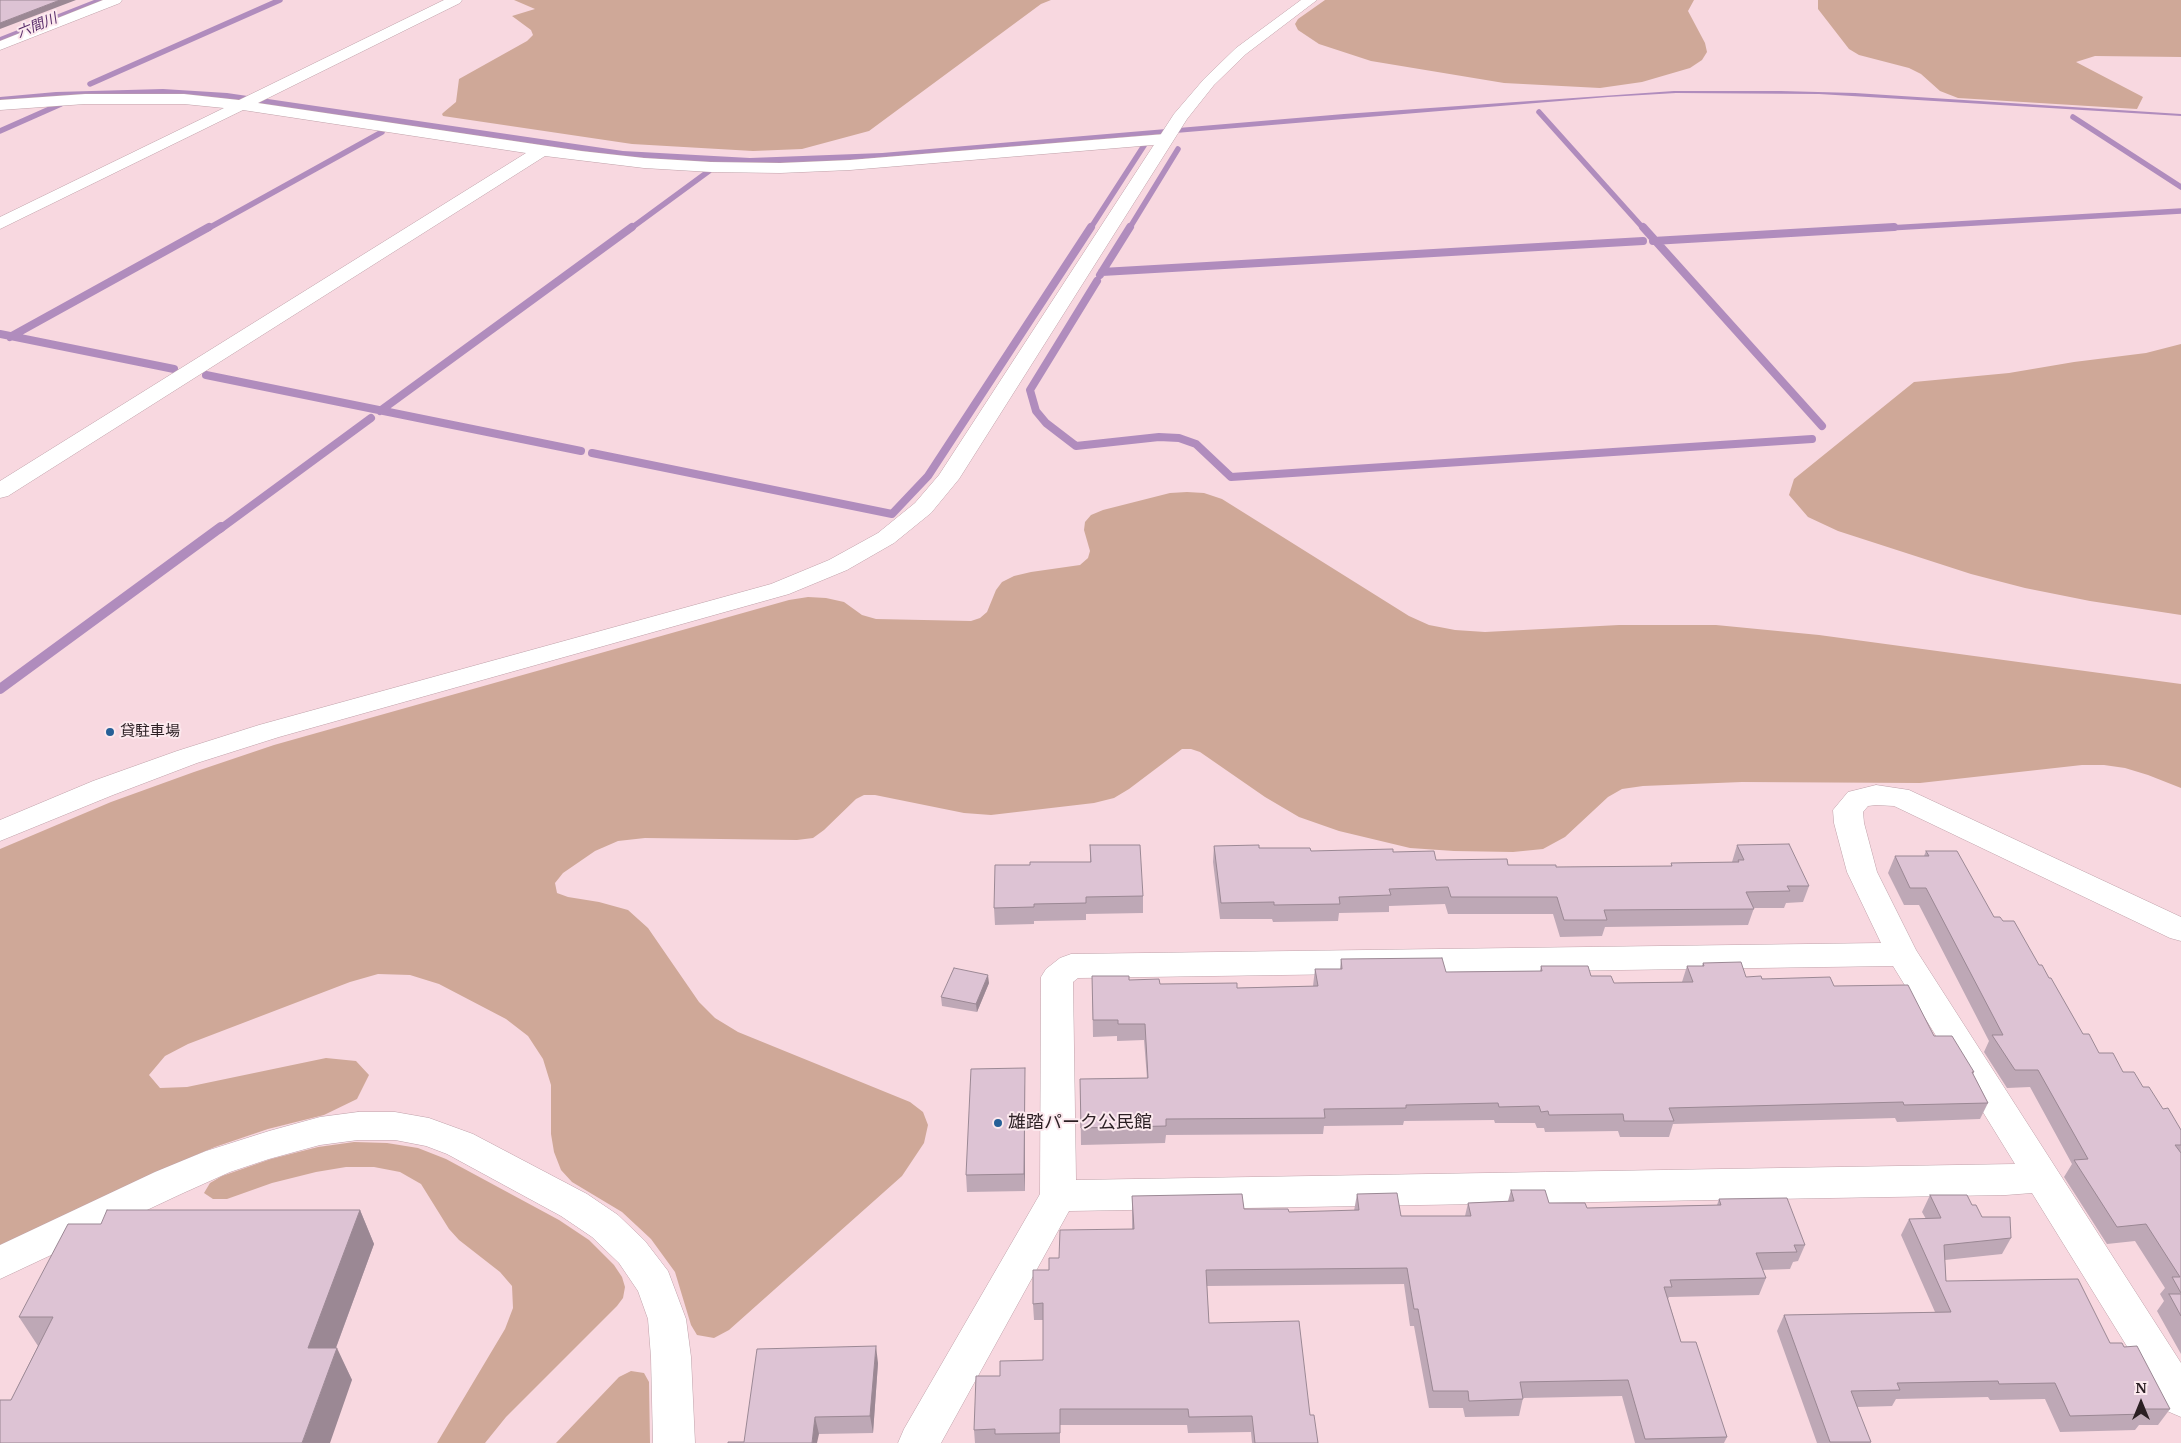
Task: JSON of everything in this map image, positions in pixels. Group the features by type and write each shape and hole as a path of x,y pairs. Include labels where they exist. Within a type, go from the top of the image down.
{"street":[{"path":"0,33 85,0"},
{"path":"0,46 115,0"},
{"path":"0,224 455,0"},
{"path":"0,831 103,788 235,742 780,589 810,578 863,552 907,522 923,508 948,479 1168,134 1209,82 1242,51 1310,0"},
{"path":"0,105 85,98 152,98 249,102 542,150 644,163 780,168 885,163 1168,134"},
{"path":"0,491 542,150"},
{"path":"2181,930 1922,806 1899,797 1876,795 1858,800 1848,810 1849,823 1862,872 1902,954 2181,1398"},
{"path":"919,1443 1058,1196 1057,977 1072,966 1902,954"},
{"path":"0,1263 168,1182 219,1161 269,1144 320,1131 358,1126 395,1126 430,1132 460,1144 574,1205 605,1226 632,1252 654,1283 667,1319 671,1357 674,1443"},
{"path":"1058,1196 2006,1180 2042,1177"}],"shaded area":[{"path":"514,0 1051,0 1041,4 869,131 802,149 753,151 632,144 443,116 442,114 456,102 459,79 527,41 533,35 531,30 512,16 535,9"},
{"path":"1325,0 1694,0 1688,11 1705,43 1707,52 1702,60 1690,68 1642,82 1600,88 1504,83 1371,61 1319,44 1298,30 1295,24 1298,19"},
{"path":"1818,0 2181,0 2181,57 2095,56 2076,62 2143,97 2137,109 1958,98 1940,91 1921,74 1909,68 1859,55 1849,49 1818,9"},
{"path":"2181,344 2181,615 2090,601 2025,588 1971,574 1838,531 1808,517 1789,495 1794,479 1914,382 2009,373 2146,353"},
{"path":"1170,493 1204,493 1222,499 1409,616 1429,625 1455,630 1485,632 1619,625 1716,625 1819,635 2181,684 2181,788 2125,768 2104,765 2082,765 1920,783 1742,782 1643,786 1622,789 1608,797 1565,837 1543,849 1513,852 1454,851 1410,848 1339,831 1299,817 1265,797 1200,752 1182,749 1129,789 1114,798 1094,803 991,815 964,813 875,795 864,795 856,799 813,838 797,840 645,838 618,841 595,851 563,873 555,883 557,893 628,910 648,928 699,1002 715,1018 738,1032 910,1102 923,1112 928,1125 924,1143 902,1176 729,1330 714,1338 697,1335 691,1325 675,1272 651,1239 622,1212 572,1182 561,1170 554,1152 551,1134 551,1085 543,1059 528,1036 506,1019 439,984 410,975 378,974 350,982 188,1044 165,1056 149,1075 160,1088 187,1087 326,1058 356,1061 369,1075 357,1099 324,1115 268,1129 215,1147 163,1169 0,1246 0,849 111,802 274,745 789,600 808,597 826,598 844,602 862,615 876,619 971,621 980,618 987,612 996,590 1002,582 1014,576 1031,572 1080,565 1088,558 1090,551 1084,530 1085,522 1091,515 1103,510"},
{"path":"354,1142 387,1143 418,1148 446,1159 559,1220 589,1240 614,1265 622,1277 625,1287 623,1298 617,1306 506,1417 485,1443 437,1443 505,1329 513,1308 512,1286 500,1272 459,1240 449,1229 421,1184 400,1172 374,1167 346,1167 272,1183 227,1199 213,1199 204,1193 210,1183 222,1176 271,1159 318,1147"},
{"path":"631,1371 644,1373 649,1382 650,1443 556,1443 619,1377"}],"water":[{"name":"六間川","path":"94,0 108,0 0,43 0,37"},
{"path":"163,89 227,93 623,151 750,158 882,153 1344,114 1674,91 1855,93 2181,114 2181,116 1819,94 1676,93 1608,97 815,163 713,163 616,156 218,98 0,102 0,97 56,92"}],"building":[{"path":"0,0 60,0 0,23"},
{"path":"1789,844 1809,886 1787,886 1790,891 1746,892 1754,909 1604,910 1607,920 1564,920 1557,897 1451,897 1448,887 1389,889 1391,895 1339,897 1340,904 1274,905 1274,902 1221,903 1214,846 1259,845 1259,848 1310,848 1311,851 1393,849 1393,852 1434,851 1436,860 1507,859 1508,865 1556,865 1556,867 1672,866 1671,863 1739,862 1738,860 1744,860 1737,845"},
{"path":"1090,845 1140,845 1143,896 1086,897 1086,903 1034,904 1034,907 994,908 995,865 1030,865 1030,862 1091,862"},
{"path":"1926,851 1957,851 1994,917 2000,917 2003,921 2014,921 2039,965 2042,965 2049,978 2051,978 2083,1034 2089,1034 2099,1053 2113,1053 2123,1072 2134,1072 2143,1087 2149,1087 2163,1109 2168,1108 2181,1130 2181,1145 2175,1145 2181,1153 2181,1293 2172,1277 2180,1277 2146,1224 2117,1227 2074,1160 2088,1159 2038,1070 2015,1070 1992,1035 2003,1035 1926,888 1910,888 1895,856 1929,856"},
{"path":"1442,958 1446,972 1542,971 1541,966 1588,966 1591,976 1611,976 1614,983 1693,982 1687,966 1704,966 1703,963 1741,962 1746,977 1761,976 1762,979 1830,977 1834,986 1908,985 1934,1036 1952,1036 1974,1072 1972,1072 1988,1103 1904,1105 1903,1102 1669,1108 1674,1121 1624,1121 1623,1114 1549,1115 1548,1111 1541,1112 1539,1106 1499,1107 1498,1103 1406,1105 1406,1108 1324,1109 1325,1118 1166,1119 1166,1126 1081,1128 1080,1079 1148,1078 1145,1024 1118,1024 1118,1020 1093,1020 1092,976 1129,976 1129,980 1159,979 1160,984 1237,983 1237,988 1318,986 1315,969 1342,969 1341,959"},
{"path":"954,968 988,975 976,1004 941,997"},
{"name":"雄踏パーク公民館","path":"1025,1068 1024,1174 966,1175 971,1069"},
{"path":"1511,1190 1545,1190 1549,1203 1585,1203 1587,1208 1721,1205 1719,1199 1787,1198 1805,1245 1794,1245 1797,1252 1756,1253 1766,1278 1670,1280 1672,1287 1664,1287 1681,1342 1696,1342 1727,1437 1645,1439 1628,1380 1520,1382 1523,1399 1469,1401 1468,1391 1433,1391 1418,1309 1414,1309 1407,1268 1206,1270 1209,1323 1299,1321 1310,1415 1314,1415 1318,1443 1255,1443 1252,1416 1189,1417 1188,1409 1060,1409 1060,1433 995,1434 995,1429 974,1430 976,1376 1000,1376 1000,1361 1043,1360 1043,1303 1033,1304 1033,1270 1049,1270 1049,1258 1059,1258 1060,1230 1134,1229 1132,1196 1242,1194 1244,1209 1288,1209 1289,1212 1359,1210 1357,1194 1397,1193 1401,1216 1471,1216 1468,1203 1514,1201"},
{"path":"1930,1195 1967,1195 1972,1205 1976,1205 1982,1217 2010,1217 2011,1238 1944,1245 1946,1281 2078,1279 2110,1343 2122,1343 2124,1347 2137,1346 2170,1409 2143,1409 2146,1414 2070,1416 2055,1383 1999,1384 1998,1381 1897,1383 1900,1390 1851,1391 1871,1442 1830,1442 1784,1315 1951,1312 1909,1219 1941,1218"},
{"path":"107,1210 360,1210 308,1348 337,1348 302,1443 0,1443 0,1400 11,1400 53,1317 19,1317 68,1224 101,1224"},
{"path":"2169,1294 2181,1294 2181,1316"},
{"path":"876,1346 870,1416 815,1417 812,1443 728,1443 744,1442 757,1349"}],"waterway":[{"path":"90,84 280,0"},
{"path":"0,131 61,104"},
{"path":"1539,112 1644,229"},
{"path":"2073,117 2181,187"},
{"path":"207,229 382,132"},
{"path":"1090,229 1145,144"},
{"path":"1129,229 1178,149"},
{"path":"630,229 709,171"},
{"path":"1872,229 2181,211"},
{"path":"11,336 209,227"},
{"path":"381,410 632,227"},
{"path":"592,453 892,514 928,476 1091,227"},
{"path":"1100,275 1130,227"},
{"path":"1643,227 1655,241"},
{"path":"1655,241 1894,227"},
{"path":"1102,272 1643,241"},
{"path":"1655,241 1822,426"},
{"path":"1097,281 1030,390 1036,411 1046,423 1076,446 1159,437 1179,438 1196,444 1231,477 1812,439"},
{"path":"0,334 11,336"},
{"path":"11,336 174,369"},
{"path":"206,375 381,410"},
{"path":"381,410 581,451"},
{"path":"220,529 371,418"},
{"path":"0,689 221,527"}],"place":[{"name":"貸駐車場","path":"110,732"},
{"name":"雄踏パーク公民館","path":"998,1123"}]}
